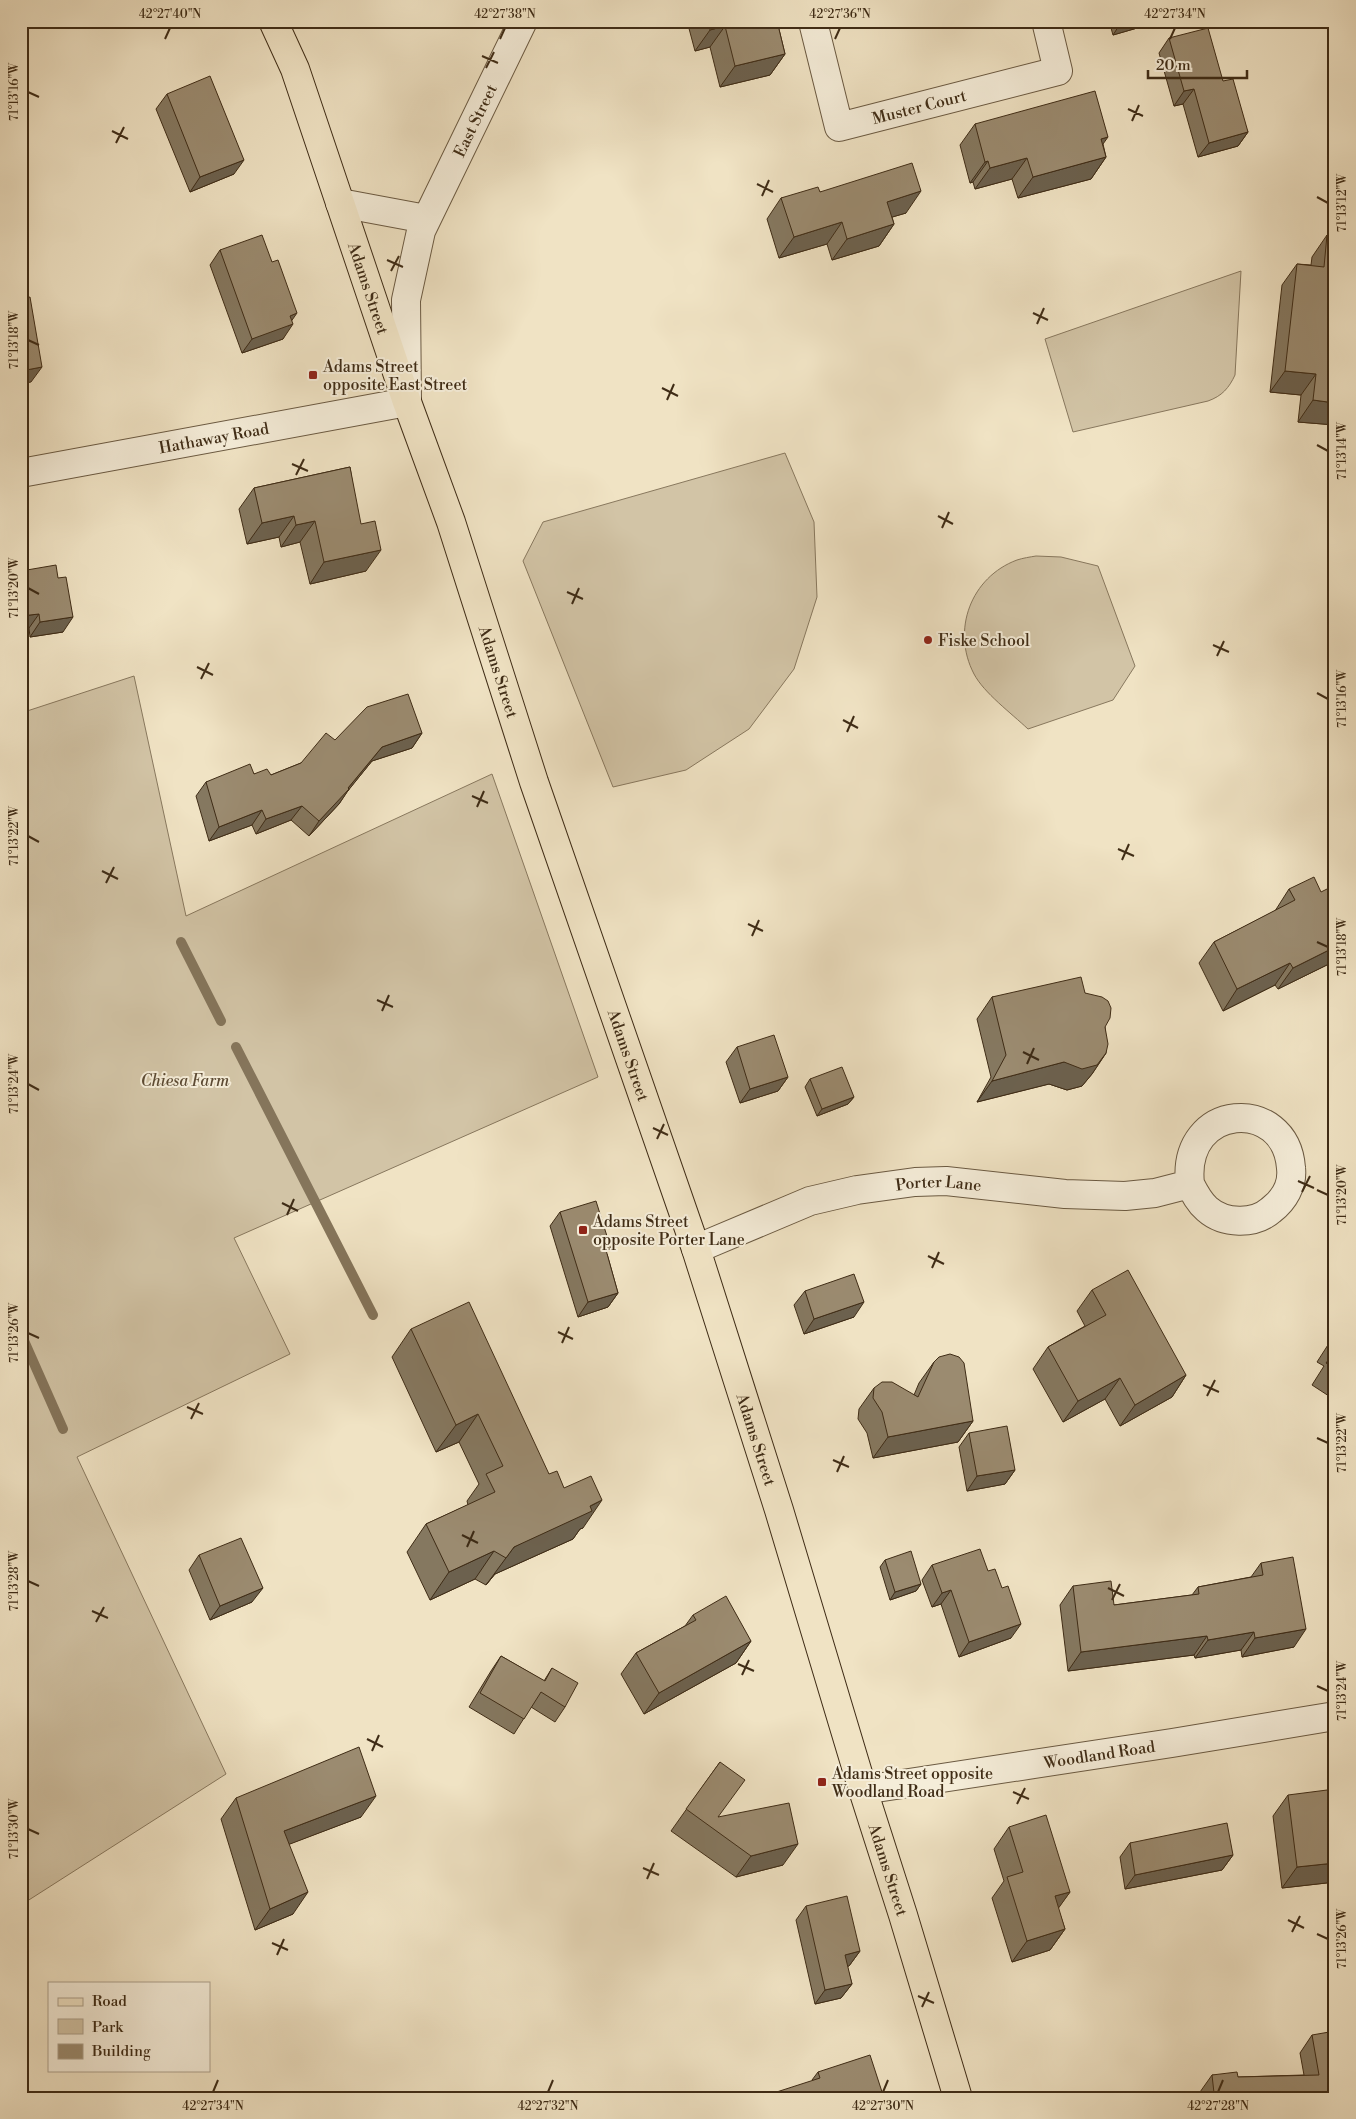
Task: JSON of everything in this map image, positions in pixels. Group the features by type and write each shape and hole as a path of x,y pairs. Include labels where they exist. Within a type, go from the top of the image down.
{"main road":[{"name":"Adams Street","path":"273,21 296,69 407,402 451,522 534,782 696,1249 779,1510 862,1790 903,1915 958,2098"}],"street":[{"name":"East Street","path":"407,402 406,300 421,231 523,21"},
{"name":"Muster Court","path":"816,21 812,22 838,127 1058,71 1046,21"},
{"path":"340,202 426,220"},
{"name":"Hathaway Road","path":"21,473 407,402"},
{"name":"Porter Lane","path":"696,1249 810,1201 857,1190 915,1182 946,1181 1065,1194 1125,1196 1155,1193 1190,1184"},
{"name":"Woodland Road","path":"862,1790 1335,1716"}],"green space":[{"path":"1241,271 1235,375 1224,391 1208,401 1073,432 1045,339"},
{"path":"785,453 814,522 817,597 794,669 749,729 686,770 613,787 523,561 543,522"},
{"path":"1036,556 1061,557 1098,566 1135,666 1113,700 1028,729 991,696 978,681 967,657 965,623 977,592 988,579 1001,568 1017,560"},
{"name":"Chiesa Farm","path":"134,676 186,916 492,774 598,1077 234,1238 290,1354 77,1457 226,1774 21,1905 21,713"}],"building":[{"path":"708,21 777,21 785,54 735,66 725,26 710,30"},
{"path":"1208,28 1223,81 1233,79 1248,132 1209,143 1194,89 1184,91 1169,38"},
{"path":"210,76 244,160 200,177 167,94"},
{"path":"1095,91 1108,137 1101,139 1106,157 1033,177 1027,158 990,168 988,161 985,162 975,124"},
{"path":"912,163 921,191 887,202 894,224 847,239 842,222 794,237 781,198 818,187 820,192"},
{"path":"262,235 272,262 278,260 297,313 290,316 293,324 252,339 220,250"},
{"path":"1327,235 1335,236 1335,403 1313,400 1316,374 1285,371 1297,264 1324,267"},
{"path":"30,297 42,367 21,371 21,299"},
{"path":"350,467 361,524 375,521 381,550 324,562 315,521 296,525 294,516 262,523 254,488"},
{"path":"56,565 58,578 66,577 73,617 40,622 39,614 21,616 21,571"},
{"path":"408,694 422,733 382,747 349,789 319,821 302,806 266,819 262,810 219,827 206,782 250,764 254,774 267,769 271,775 301,763 326,733 335,740 367,707"},
{"path":"1314,877 1321,892 1335,885 1335,947 1293,968 1290,963 1237,989 1214,942 1295,900 1289,889"},
{"path":"1081,977 1085,993 1102,997 1108,1001 1111,1008 1110,1018 1105,1027 1108,1044 1106,1053 1097,1065 1082,1069 1064,1062 992,1081 1006,1055 992,997"},
{"path":"774,1035 788,1077 750,1089 737,1047"},
{"path":"842,1067 854,1097 822,1109 810,1079"},
{"path":"596,1201 611,1249 606,1250 618,1293 588,1302 560,1212"},
{"path":"1128,1270 1186,1375 1135,1405 1120,1378 1078,1401 1048,1347 1106,1315 1092,1290"},
{"path":"854,1274 864,1302 814,1319 805,1291"},
{"path":"469,1302 549,1474 557,1471 564,1488 591,1476 602,1500 590,1506 592,1511 514,1547 506,1558 494,1551 449,1572 426,1524 495,1492 486,1474 503,1466 478,1414 456,1425 411,1329"},
{"path":"1335,1351 1335,1369 1326,1363"},
{"path":"950,1354 959,1357 964,1363 973,1421 888,1437 882,1412 873,1398 874,1388 882,1382 892,1382 918,1397 934,1362 939,1357"},
{"path":"1007,1426 1015,1470 977,1476 969,1433"},
{"path":"241,1538 263,1588 220,1606 199,1555"},
{"path":"980,1549 988,1571 995,1569 1002,1588 1008,1586 1021,1624 969,1642 951,1590 942,1593 932,1565"},
{"path":"911,1551 921,1584 895,1592 885,1560"},
{"path":"1293,1557 1306,1629 1255,1638 1254,1632 1208,1640 1207,1636 1081,1652 1073,1586 1111,1581 1114,1605 1199,1594 1198,1587 1263,1575 1261,1563"},
{"path":"726,1596 751,1641 659,1693 636,1653 696,1620 693,1615"},
{"path":"501,1656 545,1681 552,1668 578,1683 565,1707 541,1692 524,1719 480,1693"},
{"path":"359,1747 376,1796 284,1831 308,1892 270,1909 236,1798"},
{"path":"720,1762 745,1780 718,1817 789,1803 798,1844 751,1856 686,1809"},
{"path":"1335,1789 1335,1863 1297,1867 1288,1795"},
{"path":"1046,1815 1070,1892 1055,1896 1065,1929 1027,1941 1007,1877 1023,1872 1009,1827"},
{"path":"1227,1823 1233,1855 1135,1875 1130,1843"},
{"path":"847,1896 860,1951 845,1955 852,1984 825,1990 806,1906"},
{"path":"1335,2031 1335,2098 1179,2098 1214,2093 1212,2075 1237,2072 1238,2077 1319,2075 1312,2035"},
{"path":"870,2055 884,2098 758,2098 820,2078 818,2072"}],"waterway":[{"path":"181,942 221,1021"},
{"path":"236,1047 373,1315"},
{"path":"21,1334 63,1429"}],"place":[{"name":"Adams Street opposite East Street","path":"313,375"},
{"name":"Fiske School","path":"928,640"},
{"name":"Adams Street opposite Porter Lane","path":"583,1230"},
{"name":"Adams Street opposite Woodland Road","path":"822,1782"}]}
